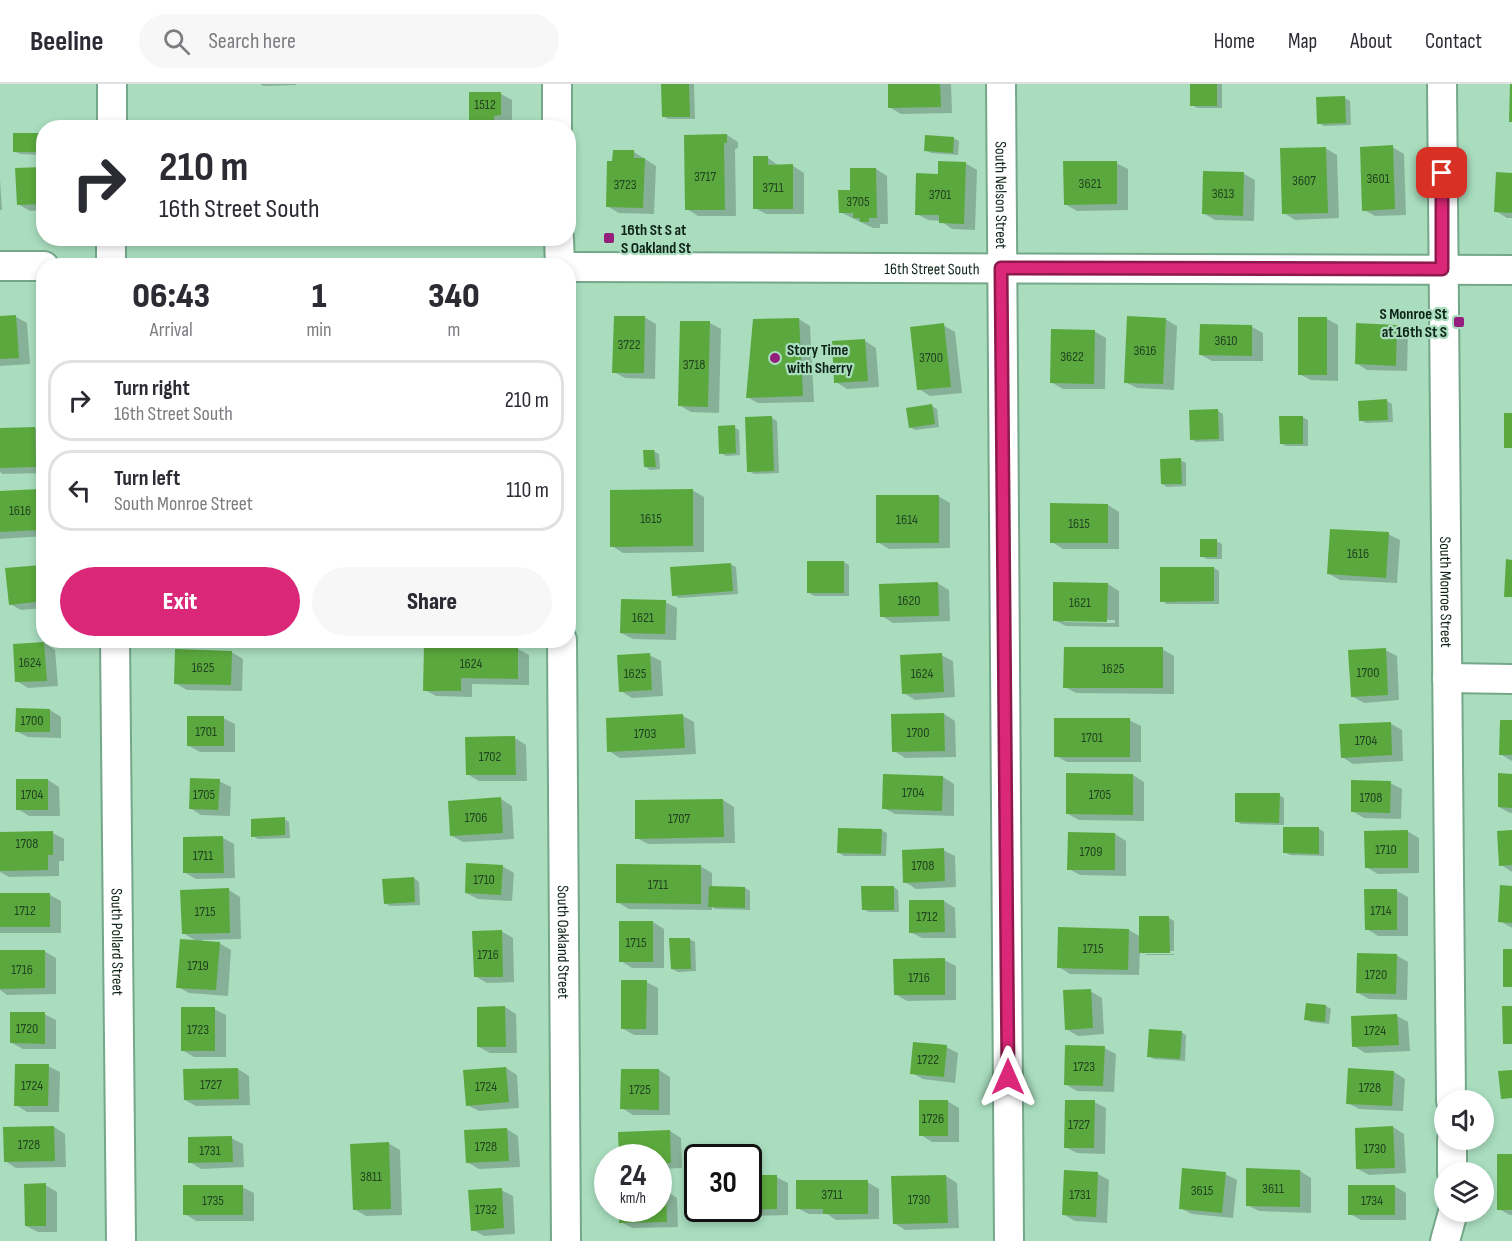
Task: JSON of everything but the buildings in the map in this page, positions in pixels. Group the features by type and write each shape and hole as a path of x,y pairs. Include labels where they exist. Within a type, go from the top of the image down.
{"street":[{"path":"112,84 112,120"},
{"path":"557,84 557,120"},
{"name":"South Nelson Street","path":"1001,84 1009,1241"},
{"name":"South Monroe Street","path":"1442,84 1451,1090"},
{"path":"0,266 36,266"},
{"name":"16th Street South","path":"576,267 1512,270"},
{"name":"South Pollard Street","path":"115,648 121,1241"},
{"name":"South Oakland Street","path":"562,648 566,1241"},
{"path":"1447,678 1512,679"},
{"path":"1444,1241 1449,1222"}],"place":[{"name":"16th St S at S Oakland St","path":"609,238"},
{"name":"S Monroe St at 16th St S","path":"1459,322"},
{"name":"Story Time with Sherry","path":"775,358"}],"route":[{"path":"1008,1077 1001,268 1442,269 1442,173"}]}
